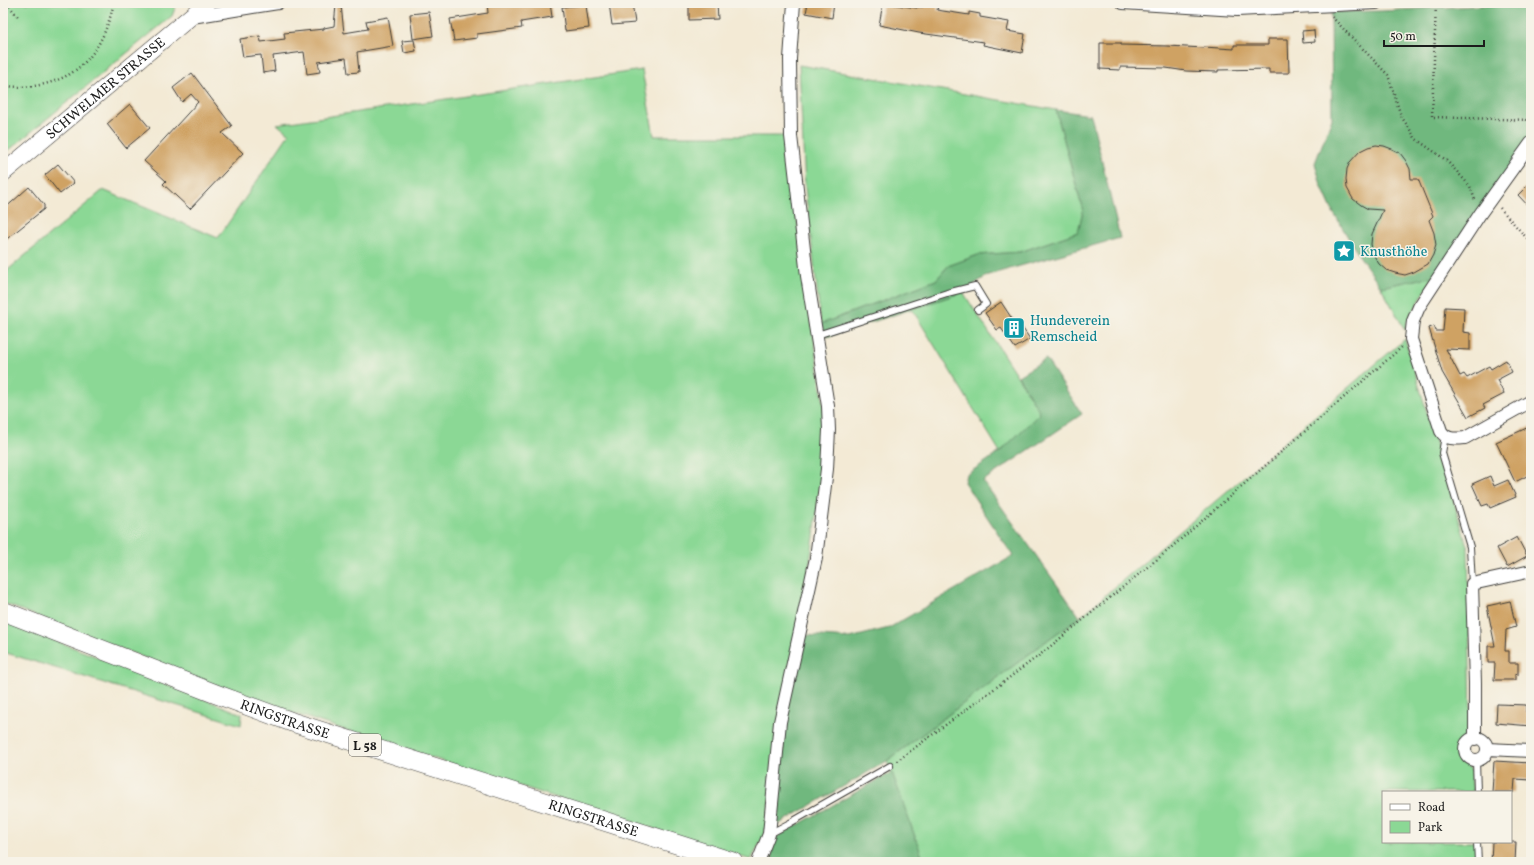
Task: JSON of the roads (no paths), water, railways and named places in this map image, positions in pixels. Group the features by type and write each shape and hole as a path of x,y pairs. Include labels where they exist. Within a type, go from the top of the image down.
{"main road":[{"name":"RINGSTRASSE","path":"3,611 292,722 733,862"}],"street":[{"name":"SCHWELMER STRASSE","path":"3,174 208,3"},
{"path":"191,17 278,3"},
{"path":"758,862 769,834 780,722 816,558 827,469 829,430 828,406 807,276 791,136 790,59 794,3"},
{"path":"1123,3 1237,7 1322,7 1376,3"},
{"path":"1531,143 1480,214 1419,307 1413,320 1411,339 1441,431 1445,436 1454,439 1465,438 1531,401"},
{"path":"1474,739 1475,683 1472,584 1531,571"},
{"path":"1474,739 1483,741 1488,749 1485,756 1476,760 1467,755 1465,748 1468,742 1474,739"},
{"path":"1488,749 1531,751"}],"lane":[{"path":"816,335 947,293 975,286 986,304 978,310"},
{"path":"1445,436 1442,453 1470,547 1472,584"},
{"path":"1476,760 1477,791"},
{"path":"769,834 890,766"},
{"path":"1478,843 1478,862"}],"place":[{"name":"Knusthöhe","path":"1344,251"},
{"name":"Hundeverein Remscheid","path":"1014,328"}]}
